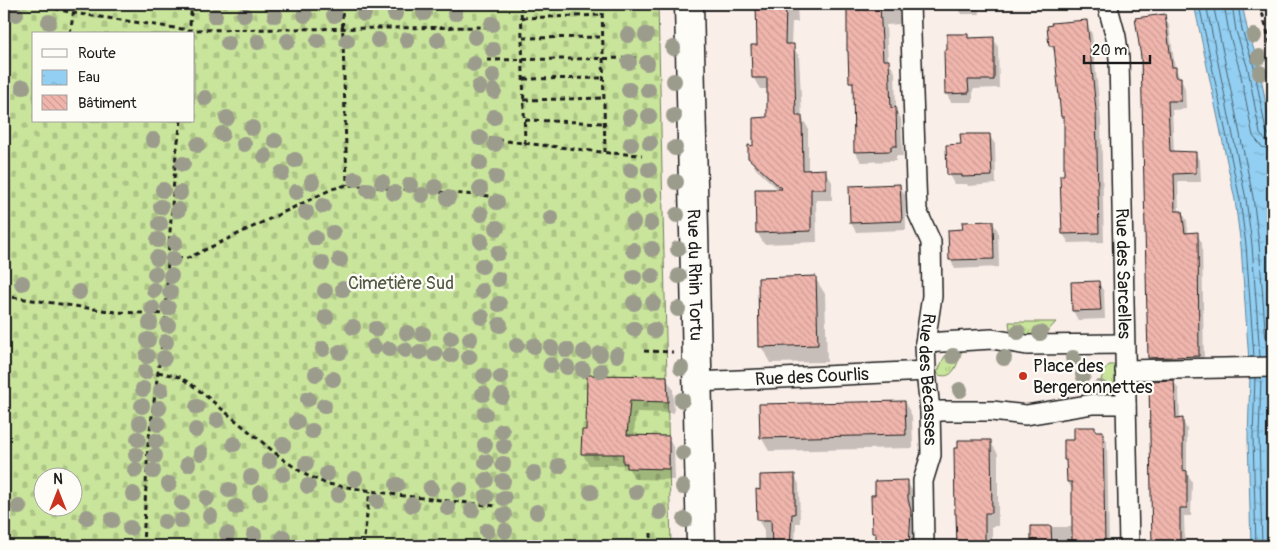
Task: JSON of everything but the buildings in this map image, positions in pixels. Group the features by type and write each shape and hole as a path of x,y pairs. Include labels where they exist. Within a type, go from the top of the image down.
{"street":[{"name":"Rue du Rhin Tortu","path":"689,4 701,546"},
{"name":"Rue des Bécasses","path":"910,4 917,211 932,242 932,296 925,343 931,456 923,481 924,546"},
{"name":"Rue des Sarcelles","path":"1107,4 1116,37 1118,58 1129,546"},
{"path":"925,343 992,339 1027,345 1124,344"},
{"path":"1125,370 1273,367"},
{"name":"Rue des Courlis","path":"698,382 926,371"},
{"path":"930,411 992,411 1026,415 1093,404 1126,404"}],"path":[{"path":"37,4 73,13 189,32 486,27"},
{"path":"70,32 75,4"},
{"path":"189,32 192,4"},
{"path":"342,4 347,185"},
{"path":"521,4 525,143"},
{"path":"602,4 605,152"},
{"path":"1260,4 1273,54"},
{"path":"522,18 602,16"},
{"path":"523,38 603,37"},
{"path":"487,60 640,58"},
{"path":"524,79 604,78"},
{"path":"524,100 604,98"},
{"path":"525,120 605,123"},
{"path":"143,546 148,445 166,314 168,257 176,154 182,122"},
{"path":"489,138 642,155"},
{"path":"168,257 188,258 332,189 347,185 490,196"},
{"path":"4,296 116,312 166,314"},
{"path":"644,351 673,352"},
{"path":"158,372 180,377 284,460 306,475 327,484 497,506"},
{"path":"363,546 370,491"},
{"path":"651,533 651,546"}],"green space":[{"name":"Cimetière Sud","path":"4,4 658,4 671,546 4,546"},
{"path":"1009,322 1056,322 1042,337 1011,336"},
{"path":"962,351 952,373 944,376 939,375 937,373 947,354"},
{"path":"1109,365 1116,367 1117,379 1114,393 1092,393 1091,388 1101,381 1103,372"}],"water":[{"path":"1194,4 1242,4 1247,28 1259,66 1273,143 1273,546 1251,546 1248,437 1250,376 1241,246 1235,200"}],"place":[{"name":"Place des Bergeronnettes","path":"1023,376"}]}
